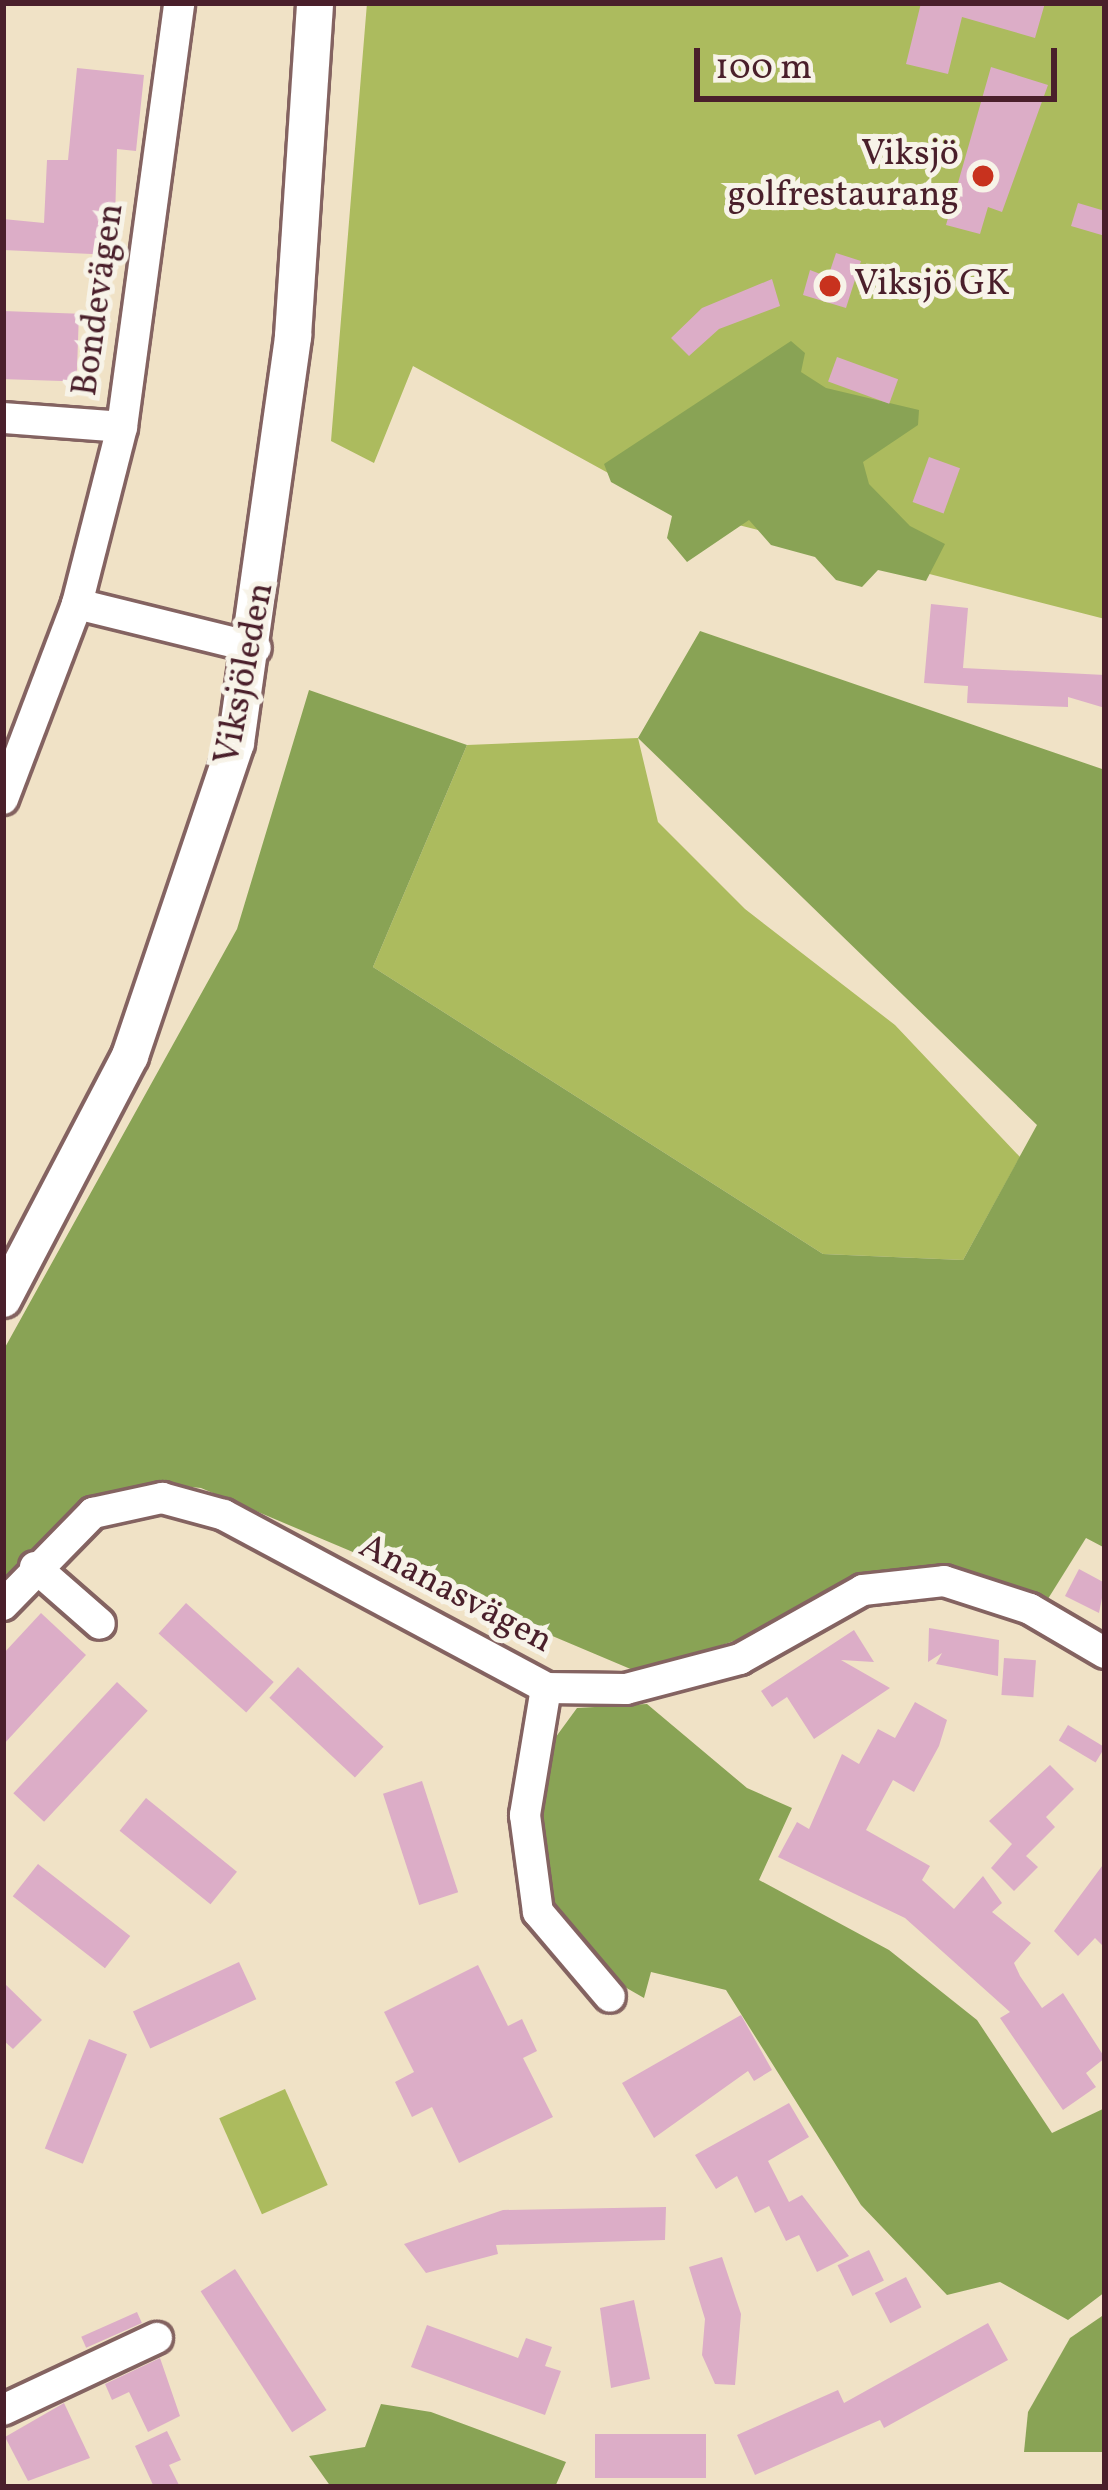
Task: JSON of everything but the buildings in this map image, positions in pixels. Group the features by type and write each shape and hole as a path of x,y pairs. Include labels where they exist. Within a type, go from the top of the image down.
{"main road":[{"name":"Viksjöleden","path":"3,1299 130,1056 209,842 256,648 293,336 315,3"}],"street":[{"name":"Bondevägen","path":"3,799 11,743 77,604 122,427 179,3"},
{"path":"3,418 122,427"},
{"path":"77,604 256,648"},
{"name":"Ananasvägen","path":"3,1605 35,1567 93,1514 162,1498 224,1515 546,1688 626,1689 740,1659 863,1590 944,1581 1030,1609 1105,1653"},
{"path":"35,1567 100,1624"},
{"path":"546,1688 525,1815 538,1912 610,1997"},
{"path":"3,2410 158,2338"}],"green space":[{"name":"Viksjö GK","path":"367,3 1105,3 1105,619 672,508 413,366 374,463 331,441"},
{"path":"791,341 805,353 801,372 826,388 919,410 918,425 863,462 869,484 910,526 945,544 926,581 878,570 862,587 836,580 815,557 771,545 749,520 687,562 667,538 672,516 611,482 604,464"},
{"path":"700,631 1105,770 1105,1548 1086,1538 1046,1602 943,1570 640,1673 201,1488 152,1483 97,1503 3,1587 3,1351 237,929 309,690 467,745 373,967 823,1254 963,1260 1037,1125 638,738"},
{"path":"638,738 658,822 745,909 895,1025 1020,1157 963,1260 823,1254 373,967 467,745"},
{"path":"647,1704 747,1788 792,1808 759,1880 889,1950 977,2020 1052,2133 1105,2108 1105,2292 1068,2320 1000,2282 947,2295 861,2205 726,1990 651,1972 644,1998 590,1967 555,1914 538,1844 550,1745 577,1708"},
{"path":"285,2089 328,2185 262,2214 219,2118"},
{"path":"1105,2314 1105,2452 1024,2452 1028,2412 1070,2338"},
{"path":"381,2404 431,2412 566,2462 555,2487 331,2487 309,2456 365,2447"}],"place":[{"name":"Viksjö golfrestaurang","path":"983,176"},
{"name":"Viksjö GK","path":"830,286"}]}
